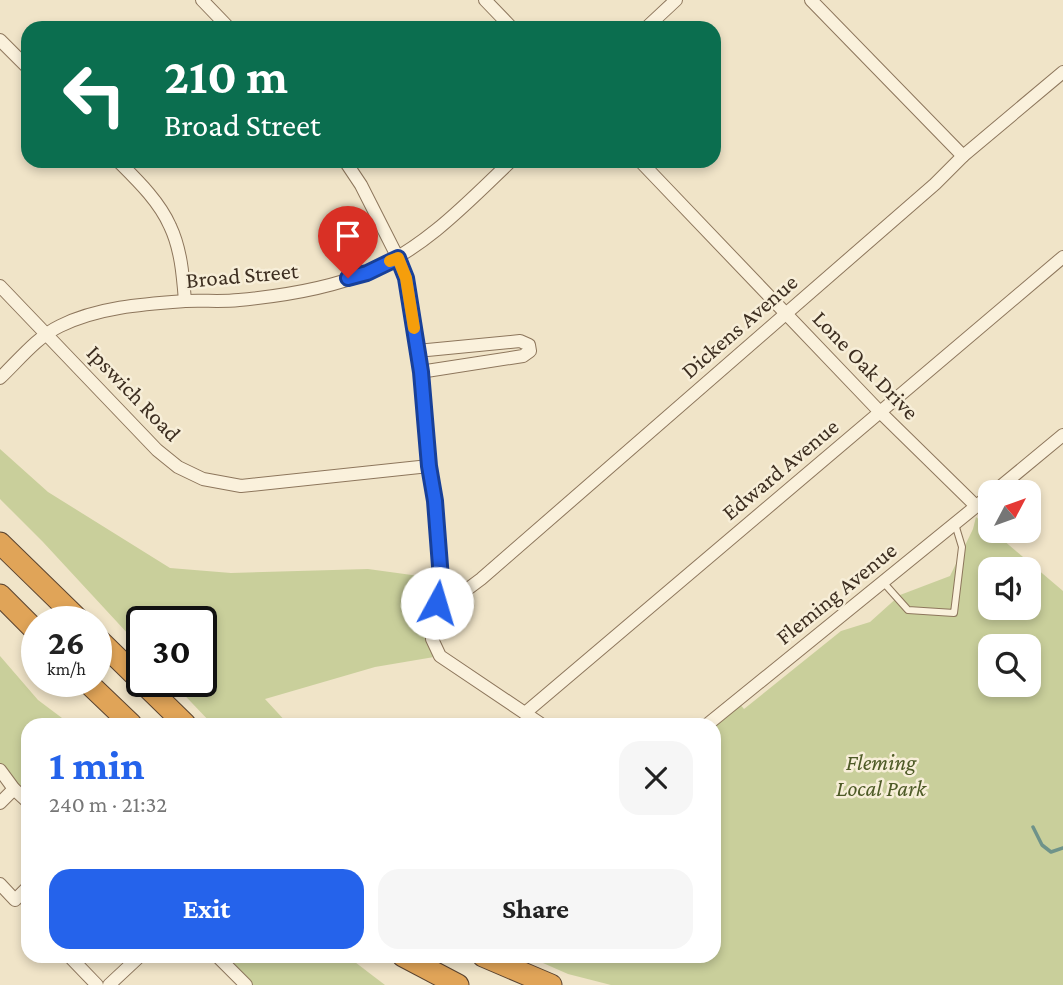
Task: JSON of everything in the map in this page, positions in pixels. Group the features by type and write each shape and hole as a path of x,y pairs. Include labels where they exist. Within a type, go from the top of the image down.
{"highway":[{"path":"0,533 66,606"},
{"path":"0,543 65,606"},
{"path":"0,595 21,617"},
{"path":"0,603 21,620"},
{"path":"112,653 179,718"},
{"path":"103,697 125,718"},
{"path":"416,963 458,985"},
{"path":"499,963 551,985"}],"street":[{"path":"202,0 222,21"},
{"path":"485,0 505,21"},
{"path":"654,21 676,0"},
{"path":"811,0 963,156"},
{"path":"0,40 21,61"},
{"name":"Dickens Avenue","path":"437,603 465,591 481,579 935,184 963,156 1063,72"},
{"path":"124,168 160,208 171,227 182,265 185,301"},
{"path":"350,168 361,185 406,278 421,372 441,579 432,639 440,656 532,718"},
{"name":"Broad Street","path":"0,378 47,334 90,314 185,301 237,300 311,290 367,273 398,258 443,226 504,168"},
{"name":"Lone Oak Drive","path":"647,168 880,412 976,506"},
{"name":"Edward Avenue","path":"525,713 1063,257"},
{"name":"Ipswich Road","path":"0,286 156,450 178,467 204,479 241,486 429,466"},
{"path":"417,351 520,341 529,345 530,351 523,356 421,372"},
{"name":"Fleming Avenue","path":"1008,480 1063,435"},
{"name":"Fleming Avenue","path":"715,718 976,506"},
{"path":"0,770 21,796"},
{"path":"0,803 14,789"},
{"path":"0,884 15,900 21,894"},
{"path":"76,963 97,985"},
{"path":"109,985 133,963"},
{"path":"224,963 246,985"}],"lane":[{"path":"883,582 908,610 954,613 962,547 955,524"}],"green space":[{"path":"0,449 48,492 170,568 231,573 368,569 441,579 432,639 440,656 375,667 265,699 282,718 206,718 186,697 217,697 217,606 126,606 126,632 112,617 112,606 102,606 0,499"},
{"name":"Fleming Local Park","path":"976,517 978,543 1007,543 1023,557 978,557 978,620 1041,620 1041,572 1063,591 1063,985 611,985 568,974 543,963 721,963 721,718 739,703 744,709 841,631 870,622 900,595 950,576"},
{"path":"0,656 21,680 21,697 35,697 62,718 21,718 21,794 0,770"},
{"path":"224,963 356,963 385,985 246,985"}],"waterway":[{"path":"1033,827 1042,845 1051,852 1063,848"}],"slow traffic":[{"path":"390,261 398,258 406,278 414,328"}],"route":[{"path":"348,278 367,273 398,258 406,278 421,372 429,466 435,501 441,579 437,603"}]}
